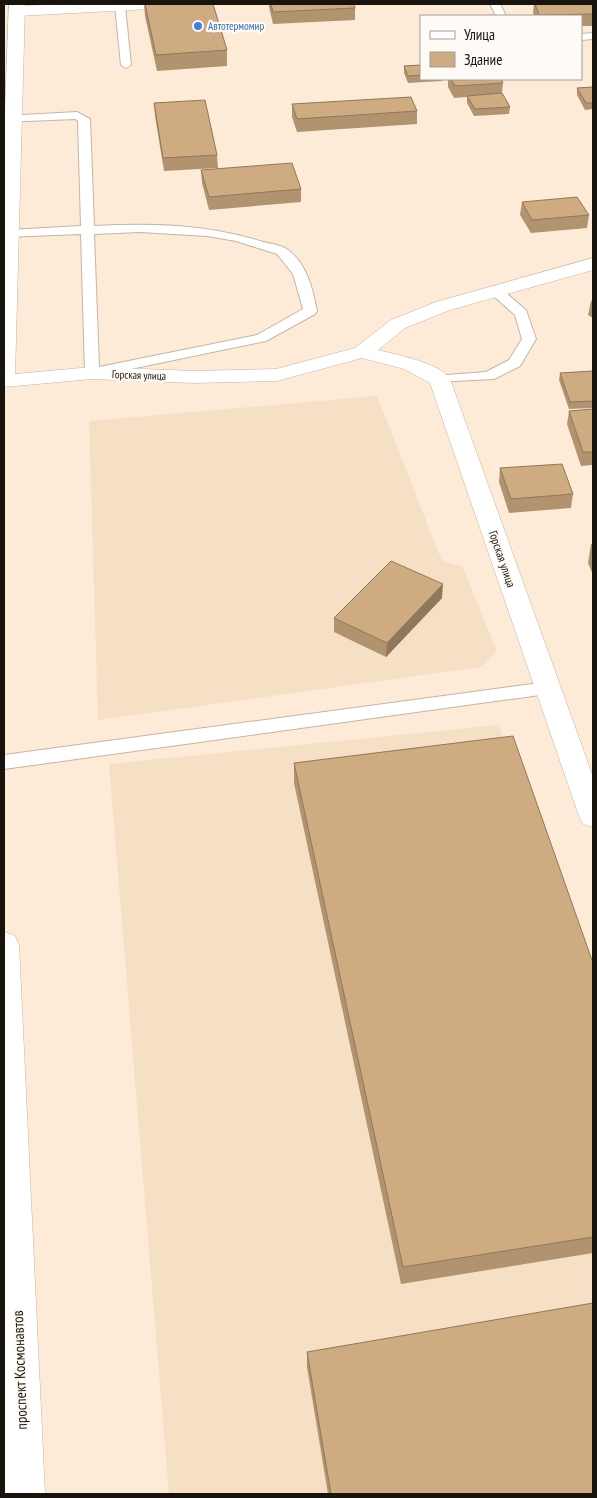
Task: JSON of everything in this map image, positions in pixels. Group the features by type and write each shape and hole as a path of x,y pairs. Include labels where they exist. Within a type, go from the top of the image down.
{"street":[{"path":"4,376 5,263 8,234 8,119 17,7 148,4"},
{"name":"Горская улица","path":"4,381 92,373 194,377 278,375 362,352 398,324 494,290 593,264"},
{"path":"362,352 410,365 439,379"},
{"name":"Горская улица","path":"439,379 593,816"},
{"name":"проспект Космонавтов","path":"4,945 9,1202 25,1494"}],"lane":[{"path":"120,6 126,65"},
{"path":"8,119 77,115 84,119 87,231 92,373 261,338 310,311 305,281 284,253 249,239 182,229 87,231 8,234"},
{"path":"439,379 489,376 516,363 529,339 520,312 494,290"},
{"path":"4,762 547,688"}],"shaded area":[{"path":"377,396 442,561 462,566 497,651 481,667 98,720 89,421"},
{"path":"499,725 593,997 593,1494 169,1494 109,764"}],"building":[{"path":"145,4 213,4 227,50 156,55"},
{"path":"271,4 354,4 355,8 273,12"},
{"path":"535,4 593,4 593,14 539,15"},
{"path":"420,65 420,75 408,76 404,66"},
{"path":"452,80 502,80 503,83 455,86"},
{"path":"593,87 593,103 586,103 577,88"},
{"path":"502,93 510,107 475,109 467,96"},
{"path":"411,97 417,111 297,119 292,104"},
{"path":"205,100 217,155 163,158 154,103"},
{"path":"292,163 301,189 209,197 201,170"},
{"path":"577,197 589,215 532,220 522,202"},
{"path":"593,371 593,401 570,402 560,373"},
{"path":"593,409 593,452 583,452 569,411"},
{"path":"562,464 573,494 511,499 500,468"},
{"path":"391,561 443,584 387,643 334,618"},
{"path":"513,736 593,963 593,1237 403,1267 294,763"},
{"path":"593,1303 593,1494 331,1494 307,1352"}],"place":[{"name":"Автотермомир","path":"198,26"}]}
